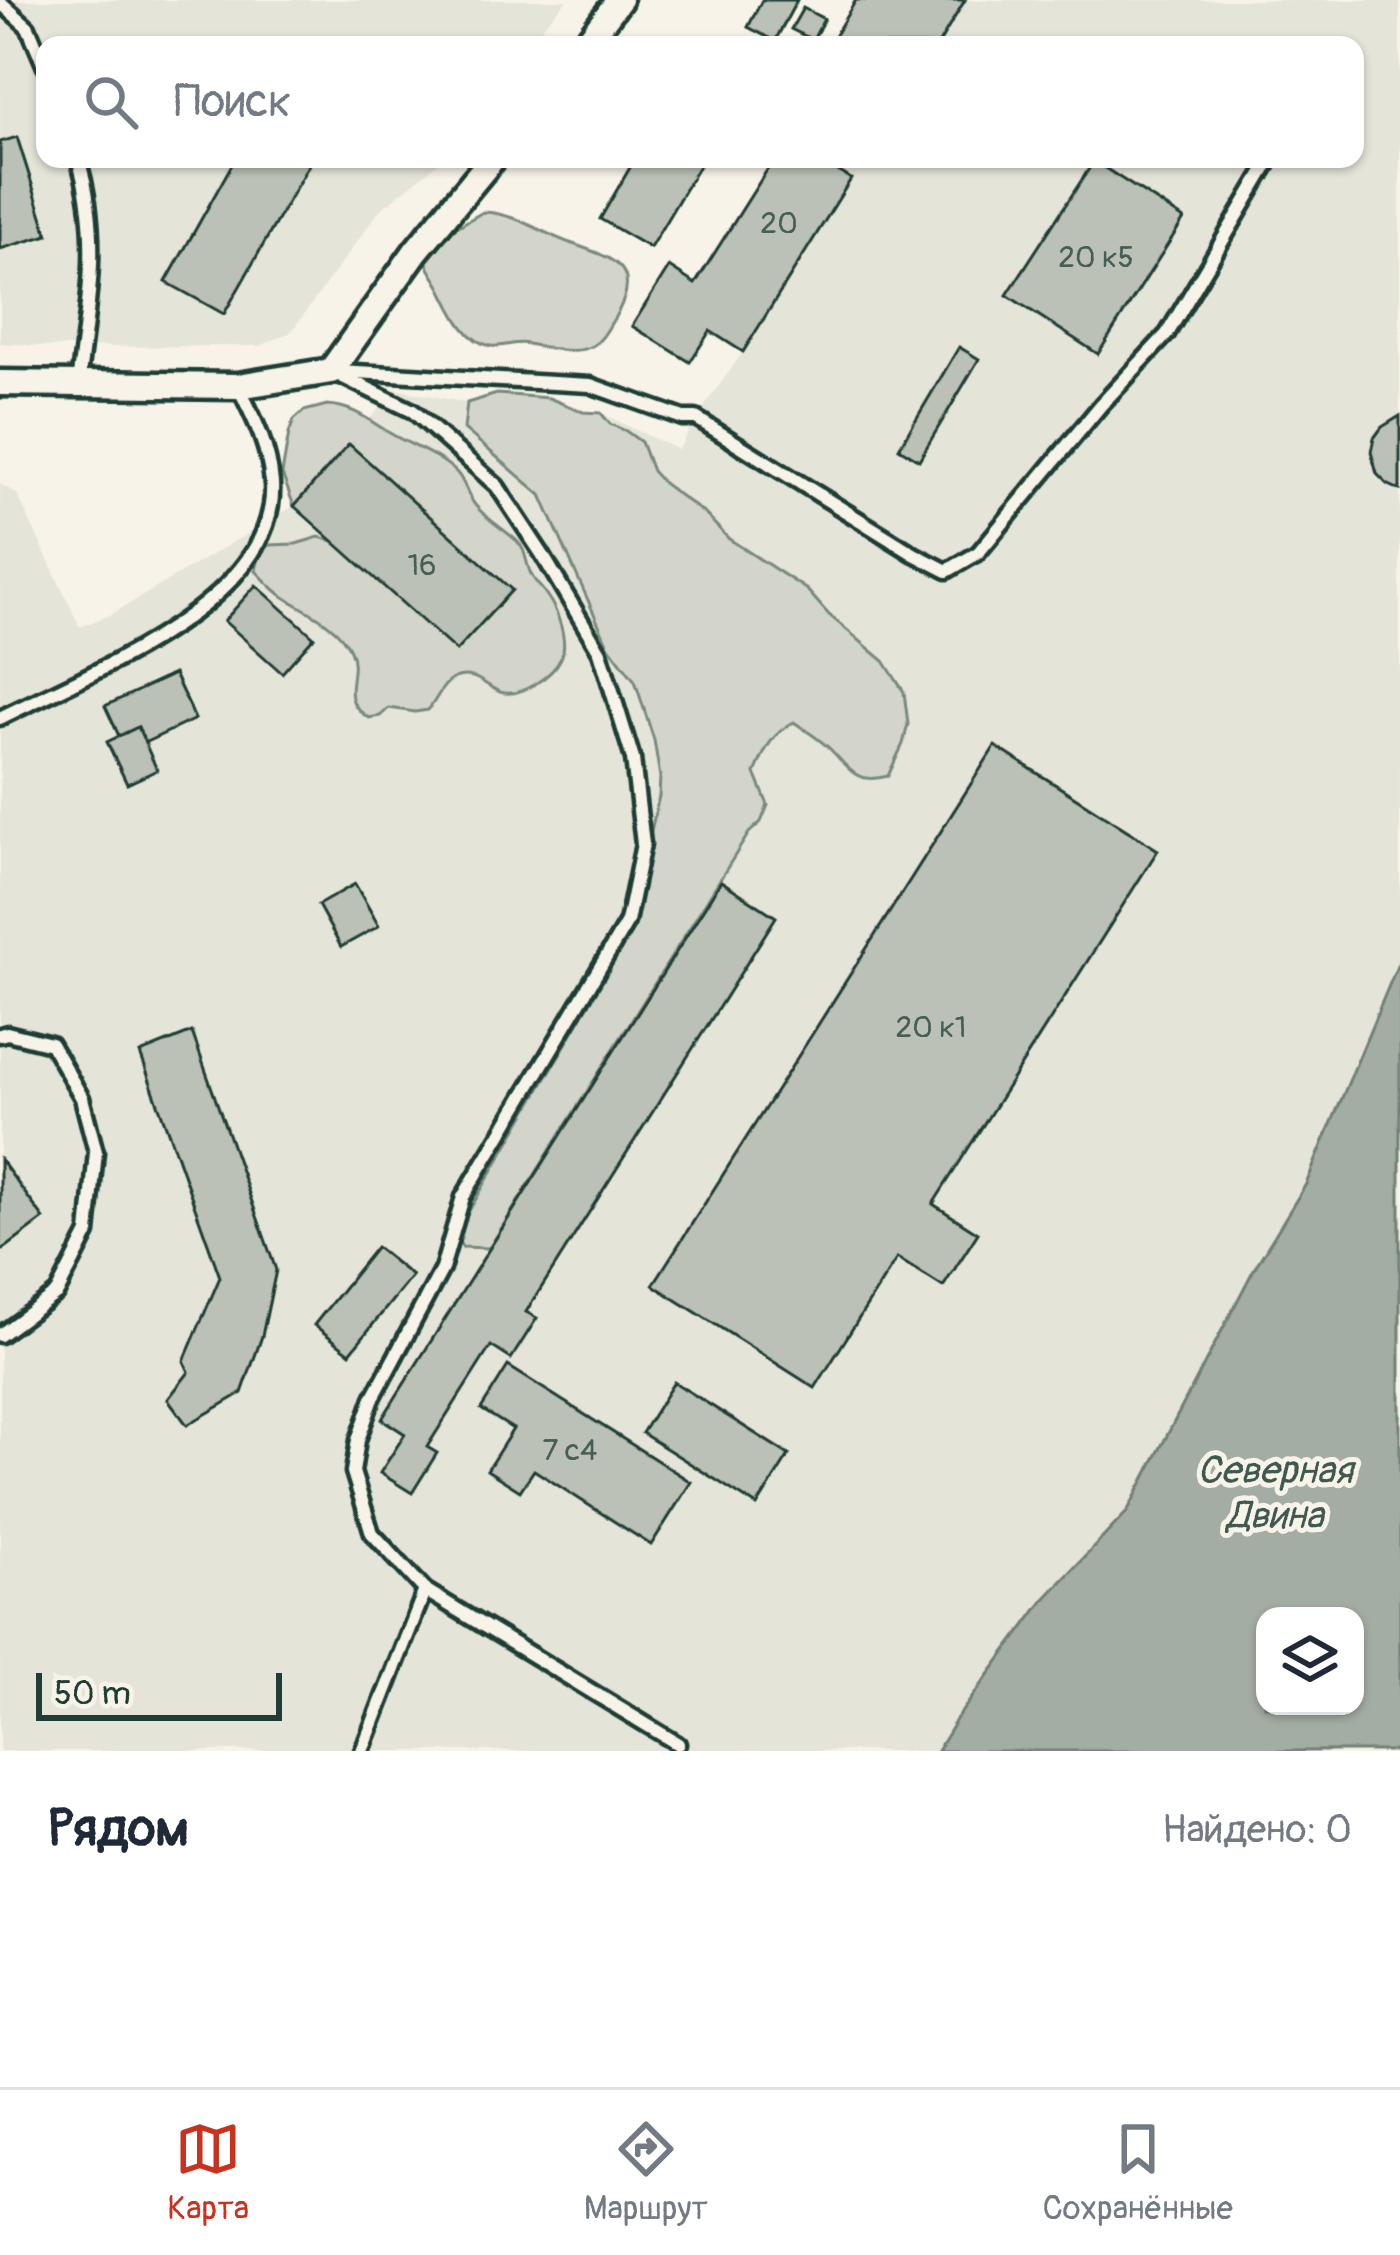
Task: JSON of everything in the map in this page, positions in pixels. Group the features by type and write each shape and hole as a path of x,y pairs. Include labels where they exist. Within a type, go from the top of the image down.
{"street":[{"path":"592,36 619,0"},
{"path":"0,383 238,386 331,371 416,251 485,168"}],"lane":[{"path":"0,2 28,27 36,46"},
{"path":"78,383 93,263 81,168"},
{"path":"331,371 590,385 683,418 696,418 947,572 978,553 1167,334 1266,168"},
{"path":"331,371 413,411 497,486 600,652 633,760 643,844 627,922 464,1197 442,1269 373,1398 353,1472 372,1533 425,1589 678,1744"},
{"path":"0,718 146,645 210,602 250,558 268,519 272,484 263,436 238,386"},
{"path":"0,1035 51,1044 82,1098 96,1152 88,1233 57,1293 0,1335"},
{"path":"362,1751 425,1589"}],"shaded area":[{"path":"0,0 567,0 537,36 36,36 36,168 432,168 380,210 291,332 260,346 0,343"},
{"path":"965,0 1400,0 1400,959 1306,1184 1254,1269 1127,1513 1044,1600 937,1751 0,1751 0,484 17,494 80,627 112,614 294,506 396,389 467,403 601,413 678,450 851,179 833,168 1364,168 1364,36 943,36"},
{"path":"483,212 517,219 620,267 627,286 623,300 596,343 569,350 523,343 491,346 467,332 424,251 434,240"},
{"path":"497,394 549,398 583,412 601,413 610,424 641,442 652,471 664,484 729,539 807,590 884,661 904,692 908,724 888,776 876,778 853,773 794,722 774,737 755,773 768,805 761,822 749,833 489,1248 462,1247 455,1235 621,949 636,913 660,777 635,681 608,645 541,495 464,429 467,403"},
{"path":"327,405 354,412 442,461 460,477 480,510 520,545 533,577 555,609 563,635 561,658 543,678 508,693 475,678 458,677 444,686 428,710 389,708 369,718 359,710 351,694 353,660 345,641 256,571 260,553 269,545 319,537 511,590 350,445 294,506 282,474 289,433 304,411"}],"water":[{"name":"Северная Двина","path":"1400,959 1400,1751 937,1751 1044,1600 1127,1512 1254,1269 1306,1184"}],"building":[{"path":"762,0 797,0 778,36 748,27"},
{"path":"856,0 965,0 943,36 834,36"},
{"path":"803,8 824,19 815,36 791,29"},
{"path":"17,137 48,235 0,249 0,142"},
{"path":"230,168 307,168 224,314 166,282"},
{"path":"630,168 698,168 650,248 600,219"},
{"path":"768,168 833,168 851,179 743,352 710,331 690,362 632,326 669,267 695,284"},
{"path":"1089,168 1105,168 1184,219 1098,354 1007,295"},
{"path":"959,347 979,359 919,460 899,448"},
{"path":"1400,416 1400,490 1377,474 1371,452 1382,427"},
{"path":"349,444 512,590 456,651 294,506"},
{"path":"256,585 314,637 282,673 224,621"},
{"path":"174,674 195,719 144,743 138,727 119,736 105,706"},
{"path":"138,727 157,770 127,784 107,742"},
{"path":"995,746 1158,850 933,1204 978,1233 943,1287 897,1258 815,1388 653,1285"},
{"path":"721,881 776,917 526,1312 537,1318 511,1359 491,1346 427,1447 437,1453 412,1493 380,1473 405,1434 382,1419"},
{"path":"355,884 379,926 341,947 318,905"},
{"path":"192,1032 276,1270 262,1336 242,1393 187,1425 168,1399 189,1372 184,1361 220,1277 140,1053"},
{"path":"0,1159 44,1219 0,1252"},
{"path":"376,1247 412,1276 350,1353 314,1325"},
{"path":"508,1366 691,1482 651,1545 534,1470 520,1491 487,1470 513,1429 481,1409"},
{"path":"674,1382 789,1455 757,1506 642,1433"}]}
